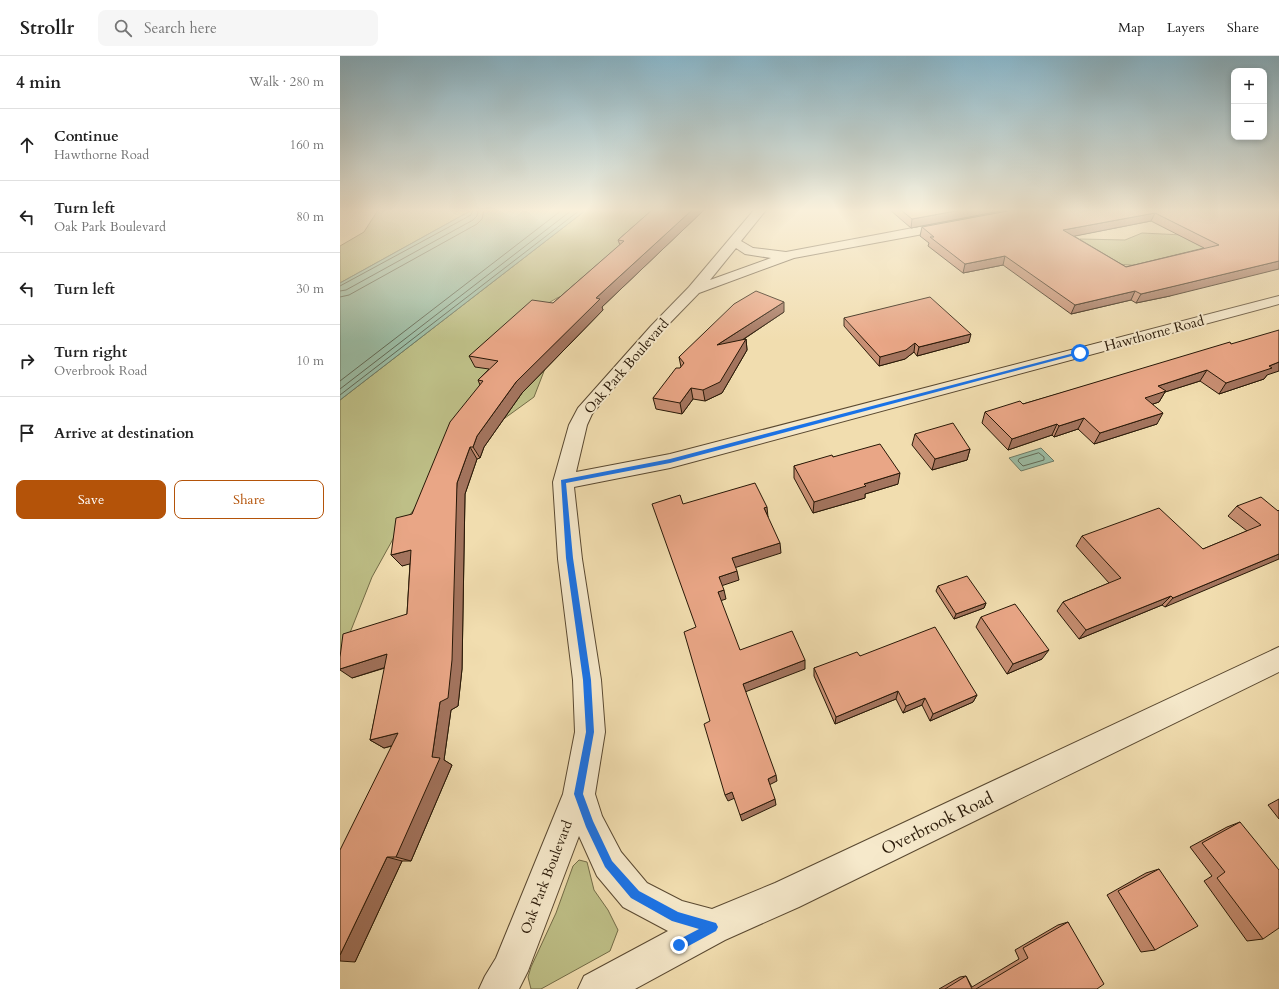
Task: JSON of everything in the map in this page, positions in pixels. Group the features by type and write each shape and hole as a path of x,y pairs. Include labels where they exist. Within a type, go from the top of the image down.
{"street":[{"name":"Oak Park Boulevard","path":"498,989 509,971 579,794 590,732 587,680 570,558 563,482 578,425 584,412 656,329 694,290 723,254"},
{"path":"763,254 771,255 791,254"},
{"path":"694,290 791,254"},
{"name":"Hawthorne Road","path":"563,482 670,461 1279,300"},
{"name":"Overbrook Road","path":"597,989 712,927 787,895 1279,659"},
{"path":"579,794 590,823 609,864 635,895 676,917 712,927"}],"shaded area":[{"path":"340,254 393,254 340,283"},
{"path":"530,254 636,254 583,288 557,298 509,326 546,366 534,397 505,418 436,481 398,530 372,577 340,658 340,400"},
{"path":"1097,254 1205,254 1146,266 1113,264"},
{"path":"579,860 587,862 594,890 608,910 618,930 610,951 541,989 531,989 528,977 531,967 556,913 573,866"}],"water":[{"path":"393,254 530,254 340,400 340,283"},
{"path":"1041,448 1054,461 1021,471 1009,458"}],"building":[{"path":"610,254 645,254 596,298 600,299 516,382 477,436 473,447 470,447 457,483 452,660 448,698 440,702 432,757 440,758 396,857 387,857 340,955 340,850 398,733 370,740 387,654 340,669 343,634 407,614 411,550 391,555 396,518 412,514 450,422 483,381 478,380 498,361 469,356 532,300 553,303"},
{"path":"951,254 1103,254 1126,267 1183,254 1279,254 1279,261 1141,294 1135,291 1075,305 1005,256 965,264"},
{"path":"756,291 784,302 717,345 746,339 720,382 703,390 691,388 680,403 653,398 676,368 680,368 684,363 679,357 734,304"},
{"path":"930,297 971,334 919,347 915,343 906,350 880,357 844,318"},
{"path":"1279,330 1279,362 1269,366 1272,368 1226,383 1207,370 1158,386 1166,391 1145,398 1163,413 1100,433 1084,418 1059,426 1057,424 1012,439 985,412 1020,401 1023,404 1230,342 1231,344"},
{"path":"953,423 970,449 935,459 915,434"},
{"path":"880,444 900,473 864,484 866,486 814,502 794,466 832,455 833,457"},
{"path":"755,483 767,507 764,508 780,543 732,558 737,571 719,577 724,590 718,592 740,650 792,631 805,660 743,684 776,775 768,779 775,799 740,815 732,792 725,795 704,724 710,721 684,632 696,627 652,504 680,495 683,504"},
{"path":"1261,497 1278,511 1279,510 1279,554 1173,598 1171,596 1086,630 1063,602 1121,578 1082,536 1159,508 1203,549 1261,525 1237,506"},
{"path":"967,576 986,603 956,614 938,586"},
{"path":"1015,604 1049,650 1013,664 981,617"},
{"path":"935,627 977,695 933,714 925,698 906,706 898,691 836,717 814,668 857,652 860,656"},
{"path":"1240,822 1279,870 1279,928 1263,939 1217,878 1225,872 1202,843"},
{"path":"1159,869 1198,926 1155,950 1118,891"},
{"path":"1068,922 1104,984 1097,989 976,989 1028,958 1023,948"},
{"path":"966,976 972,989 945,989"}],"route":[{"path":"679,945 712,927 676,917 635,895 609,864 590,823 579,794 590,732 587,680 570,558 563,482 670,461 1080,353"}]}
